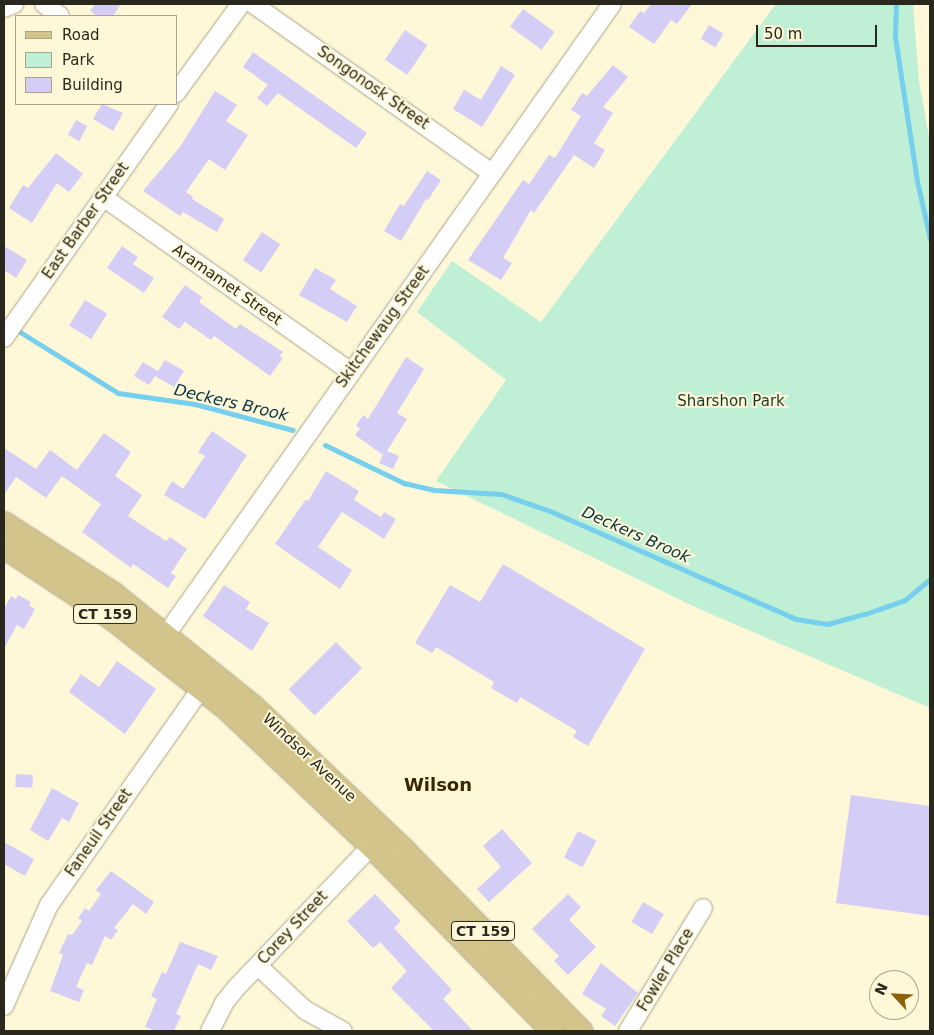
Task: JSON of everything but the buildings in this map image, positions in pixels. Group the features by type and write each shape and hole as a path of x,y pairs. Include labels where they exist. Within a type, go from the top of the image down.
{"main road":[{"name":"Windsor Avenue","path":"4,523 74,567 208,680 581,1031"},
{"name":"Windsor Avenue","path":"4,547 161,642"},
{"name":"Windsor Avenue","path":"378,838 552,1031"}],"street":[{"path":"4,8 14,4"},
{"path":"44,4 59,15"},
{"path":"178,90 241,4"},
{"name":"Songonosk Street","path":"253,4 492,173"},
{"name":"Skitchewaug Street","path":"161,642 612,4"},
{"name":"East Barber Street","path":"6,335 168,105"},
{"name":"Aramamet Street","path":"103,197 351,372"},
{"name":"Faneuil Street","path":"4,1006 49,905 208,680"},
{"name":"Corey Street","path":"210,1031 224,1003 378,838"},
{"name":"Fowler Place","path":"628,1031 703,908"},
{"path":"258,966 305,1010 343,1031"}],"green space":[{"name":"Sharshon Park","path":"776,4 913,4 919,81 930,143 930,708 697,608 436,481 506,380 417,312 452,261 541,322"}],"waterway":[{"name":"Deckers Brook","path":"896,4 895,37 917,181 930,239"},
{"name":"Deckers Brook","path":"4,322 118,393 195,404 293,430"},
{"name":"Deckers Brook","path":"325,445 404,483 434,490 501,494 550,511 796,619 827,624 865,614 905,600 930,579"}],"district":[{"name":"Wilson","path":"438,785"}]}
